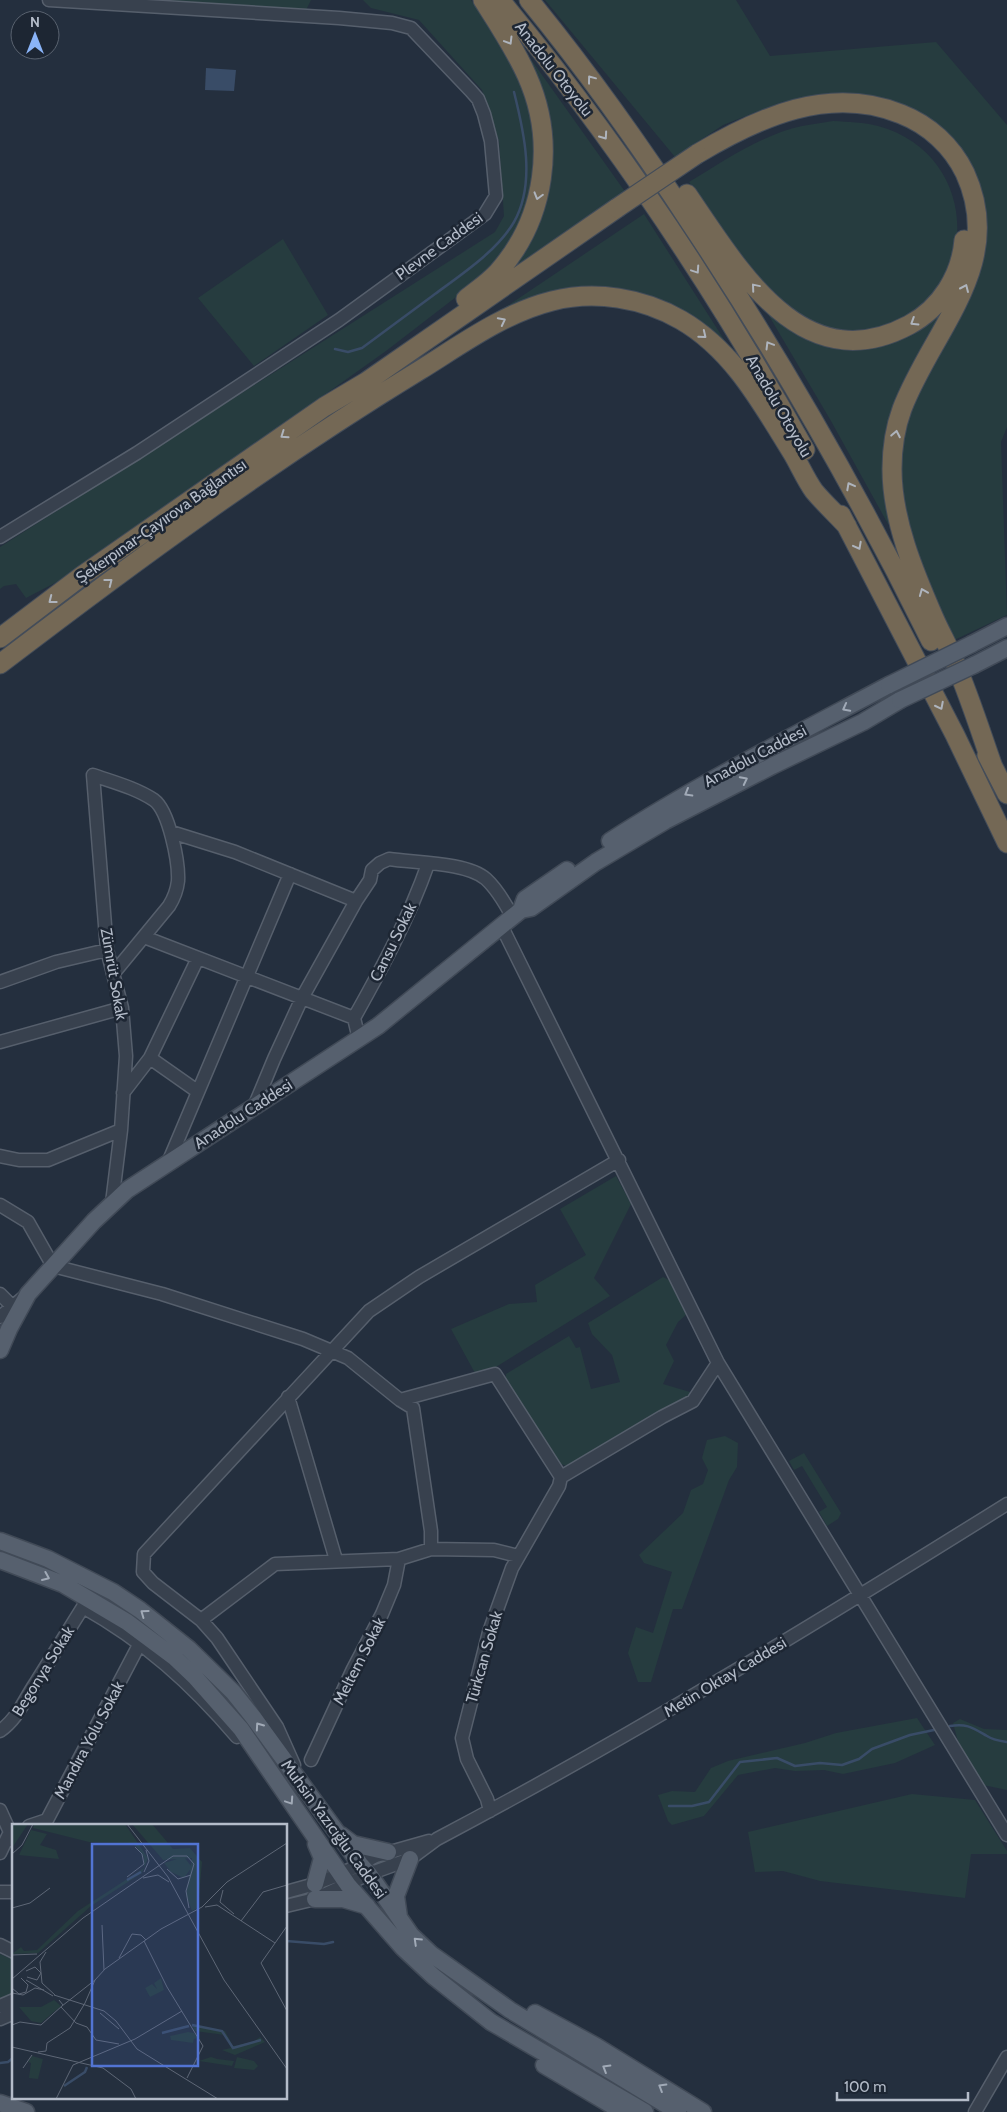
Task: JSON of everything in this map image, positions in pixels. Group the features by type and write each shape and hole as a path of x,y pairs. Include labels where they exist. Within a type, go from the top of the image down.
{"highway":[{"path":"324,407 375,365 451,310 497,273 513,254 531,219 540,192 544,163 542,120 527,77 513,49 483,0"},
{"name":"Anadolu Otoyolu","path":"500,0 592,118 725,313 847,526 955,735 1007,843"},
{"name":"Anadolu Otoyolu","path":"529,0 617,113 742,301 803,402 914,608 1007,794"},
{"path":"324,407 366,382 621,213 699,160 730,134 774,114 813,104 836,102 858,103 893,110 925,126 939,137 950,150 966,177 978,213 978,233 971,274 951,317 928,354 902,410 895,434 893,479 900,526 916,574 934,619 956,664 993,767"},
{"path":"617,113 674,176 719,240 764,298 803,329 840,339 864,340 897,332 916,322 929,312 950,286 964,246 963,204 958,188 943,160 932,148 916,135 898,125 878,118 857,115 816,116 767,131 699,160"},
{"path":"254,478 334,418 621,213"},
{"path":"254,478 384,391 489,327 554,300 602,296 647,304 679,319 713,342 748,383 813,490 847,526"},
{"name":"Şekerpınar-Çayırova Bağlantısı","path":"0,638 84,575 324,407"},
{"name":"Şekerpınar-Çayırova Bağlantısı","path":"0,664 173,534 254,478"}],"main road":[{"name":"Anadolu Caddesi","path":"0,1350 28,1294 112,1202 138,1181 359,1039 401,1008 511,917 524,899 533,892 659,810 740,764 889,685 1007,626"},
{"name":"Anadolu Caddesi","path":"511,917 531,908 596,862 665,822 763,770 863,722 900,700 1007,648"},
{"path":"0,1536 48,1558"},
{"name":"Muhsin Yazıcığlu Caddesi","path":"0,1541 48,1558 113,1592 140,1610 189,1648 233,1692 253,1717 411,1935 431,1954 510,2010 678,2112"},
{"name":"Muhsin Yazıcığlu Caddesi","path":"0,1560 47,1577 77,1592 126,1622 174,1657 195,1677 241,1729 344,1880 404,1948 443,1985 490,2022 645,2112"},
{"path":"310,1831 322,1858 315,1892 368,1906"},
{"path":"338,1833 354,1844 388,1852"},
{"path":"400,1919 396,1896 410,1859"},
{"path":"455,1972 566,2030 703,2112"},
{"path":"443,1985 465,2014 622,2112"},
{"path":"0,2103 26,2112"}],"street":[{"name":"Plevne Caddesi","path":"0,538 137,453 339,320 485,214 496,196 491,141 478,100 411,28 392,23 339,18 49,0"},
{"name":"Zümrüt Sokak","path":"112,1202 121,1130 126,1056 122,1008 107,950 92,775 120,784 154,801 164,812 171,832"},
{"path":"113,974 170,906 175,897 178,879 171,832 235,852 356,901"},
{"path":"254,1107 302,998 356,901 370,880 372,870 380,863 389,859 457,866 479,874 496,890 511,917 619,1160 718,1363 1007,1836"},
{"name":"Cansu Sokak","path":"354,1018 391,952 428,864"},
{"path":"168,1163 290,874"},
{"path":"144,937 354,1018 359,1039"},
{"path":"0,982 56,962 107,950"},
{"path":"124,1093 150,1058 198,958"},
{"path":"0,1042 122,1008"},
{"path":"150,1058 197,1091"},
{"path":"0,1156 19,1160 48,1160 121,1130"},
{"path":"303,1786 277,1727 217,1638 201,1620 143,1572 144,1554 369,1311 420,1277 619,1160"},
{"path":"0,1206 28,1222 53,1266 162,1294 303,1339 348,1358 400,1400 413,1408 431,1531 431,1549"},
{"path":"0,1294 12,1306"},
{"path":"0,1317 28,1294"},
{"path":"400,1400 494,1374 561,1477 662,1416 693,1401 718,1363"},
{"path":"288,1397 336,1560"},
{"name":"Türkcan Sokak","path":"490,1811 487,1799 467,1760 462,1738 489,1632 512,1568 558,1486 561,1477"},
{"name":"Metin Oktay Caddesi","path":"364,1869 410,1859 437,1839 634,1731 860,1596 1007,1504"},
{"path":"201,1620 275,1564 399,1558 431,1549 494,1550 518,1556"},
{"name":"Meltem Sokak","path":"311,1760 353,1669 382,1614 394,1585 399,1558"},
{"name":"Muhsin Yazıcığlu Caddesi","path":"83,1607 140,1643 185,1680 278,1784"},
{"name":"Begonya Sokak","path":"0,1731 11,1722 22,1708 32,1688 83,1607"},
{"name":"Mandıra Yolu Sokak","path":"35,1824 47,1820 140,1643"},
{"path":"0,1810 12,1835 0,1853"},
{"name":"Metin Oktay Caddesi","path":"364,1869 388,1852 437,1839"},
{"path":"288,1905 364,1869"},
{"path":"288,1892 315,1892"},
{"path":"0,1945 12,1951"},
{"path":"0,2006 12,2001"},
{"path":"0,2019 12,2014"},
{"path":"975,2112 1007,2057"}],"green space":[{"path":"119,0 311,0 305,12"},
{"path":"363,0 471,0 509,55 529,102 536,159 529,198 513,239 482,277 386,351 76,572 26,598 16,584 4,586 0,589 0,547 495,232 504,216 499,141 482,90 419,20 371,8"},
{"path":"545,0 736,0 770,56 936,42 1007,125 1007,427 1001,442 1007,615 950,642 929,595 900,491 899,452 911,404 982,195 902,106 842,93 782,102 723,125 675,157"},
{"path":"525,51 626,193 495,284 545,191"},
{"path":"833,121 878,126 916,144 941,171 955,204 957,239 948,273 928,301 897,322 857,330 842,330 819,325 796,315 753,273 689,182 757,142 787,130"},
{"path":"644,214 725,341 738,355 734,356 617,292 470,331"},
{"path":"283,239 328,315 254,366 198,298"},
{"path":"952,295 902,390 891,523 888,524 831,421 765,309 855,345"},
{"path":"616,1176 631,1204 594,1278 610,1296 491,1370 476,1375 451,1329 509,1304 537,1302 535,1285 586,1255 560,1209"},
{"path":"663,1277 671,1281 687,1314 678,1322 666,1345 674,1361 663,1384 690,1392 690,1396 570,1467 557,1463 506,1381 506,1374 569,1336 576,1348 580,1347 591,1389 620,1382 612,1355 592,1334 588,1323"},
{"path":"725,1436 738,1443 737,1467 729,1480 682,1609 673,1609 651,1682 638,1682 628,1653 636,1627 653,1633 672,1572 644,1563 639,1555 683,1513 691,1490 703,1484 708,1470 702,1458 707,1440"},
{"path":"804,1453 841,1513 838,1519 827,1526 819,1512 827,1507 802,1466 794,1470 789,1461"},
{"path":"917,1718 935,1745 895,1763 843,1774 824,1770 795,1771 775,1768 738,1775 704,1816 672,1825 668,1821 658,1795 672,1791 695,1792 711,1768 728,1761 805,1743 836,1733"},
{"path":"960,1719 984,1729 1007,1730 1007,1790 983,1785 960,1749 953,1723"},
{"path":"912,1794 975,1800 1007,1851 1007,1854 971,1854 965,1898 820,1881 783,1871 755,1872 748,1832"},
{"path":"0,1954 12,1959 12,1993 0,1999"}],"water":[{"path":"206,68 236,70 234,91 205,90"}],"waterway":[{"path":"335,349 348,352 362,348 467,270 489,252 507,233 521,207 525,191 526,174 524,140 514,92"},
{"path":"950,1726 961,1725 970,1727 992,1738 1007,1742"},
{"path":"669,1806 692,1806 709,1802 740,1762 777,1758 795,1766 820,1763 842,1765 859,1759 872,1749 910,1735 934,1730"},
{"path":"288,1941 324,1944 333,1942"},
{"path":"0,2063 8,2062 12,2059"}]}
